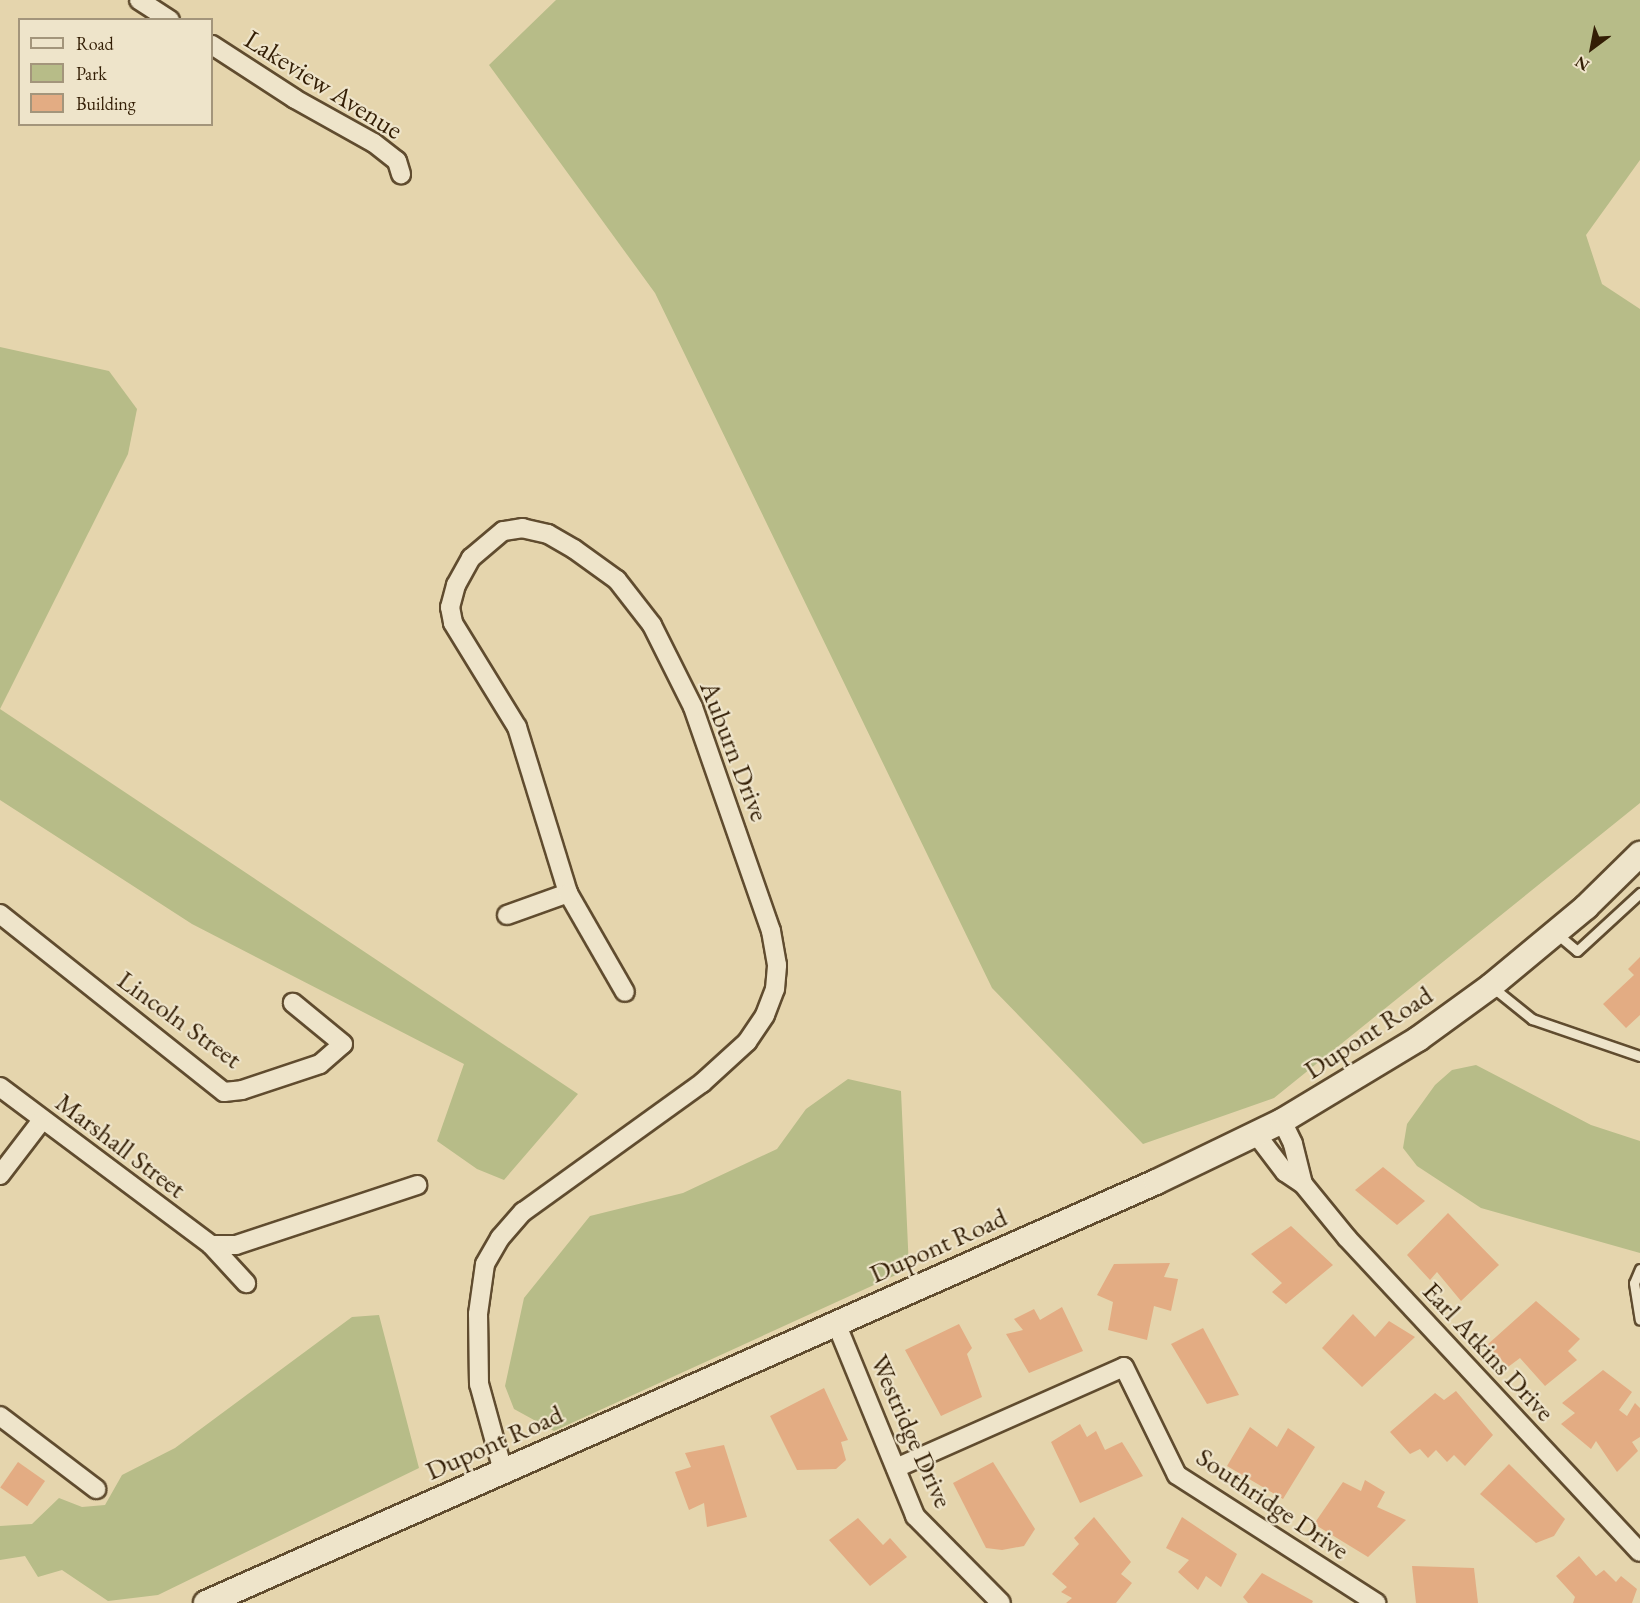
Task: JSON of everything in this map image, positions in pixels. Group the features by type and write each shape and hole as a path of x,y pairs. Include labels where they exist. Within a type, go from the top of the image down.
{"street":[{"path":"139,0 167,18"},
{"name":"Lakeview Avenue","path":"213,46 295,99 374,143 397,160 402,174"},
{"name":"Auburn Drive","path":"503,1471 480,1384 478,1314 485,1264 500,1238 523,1212 702,1083 747,1042 765,1015 775,989 777,965 771,931 693,707 652,625 617,580 574,549 548,534 524,528 503,531 471,558 456,585 450,607 453,623 517,727 568,893 625,993"},
{"name":"Dupont Road","path":"206,1603 836,1323 1282,1121 1408,1045 1491,986 1555,933 1640,854"},
{"path":"507,915 568,893"},
{"name":"Lincoln Street","path":"0,914 224,1092 242,1090 320,1064 343,1044 292,1003"},
{"name":"Marshall Street","path":"0,1087 211,1245 246,1283"},
{"path":"0,1175 42,1120"},
{"name":"Earl Atkins Drive","path":"1282,1121 1293,1144 1303,1184"},
{"name":"Earl Atkins Drive","path":"1256,1134 1285,1172 1303,1184 1347,1238 1640,1552"},
{"path":"211,1245 236,1245 417,1185"},
{"name":"Westridge Drive","path":"836,1323 915,1515 1001,1603"},
{"name":"Southridge Drive","path":"896,1468 1124,1367 1177,1475 1376,1603"},
{"path":"0,1416 96,1489"}],"lane":[{"path":"1555,933 1577,951 1640,893"},
{"path":"1491,986 1532,1019 1640,1056"},
{"path":"1640,1269 1634,1283 1640,1320"}],"green space":[{"path":"556,0 1640,0 1640,160 1586,235 1602,284 1640,309 1640,803 1274,1098 1143,1144 992,988 655,293 489,65"},
{"path":"0,347 109,371 137,409 128,454 0,709"},
{"path":"0,709 578,1094 504,1180 477,1169 437,1141 464,1064 192,924 0,800"},
{"path":"1476,1065 1591,1125 1640,1141 1640,1253 1481,1208 1417,1166 1403,1148 1407,1124 1435,1085 1452,1070"},
{"path":"848,1079 901,1091 909,1269 554,1431 514,1409 505,1386 524,1298 590,1216 683,1193 777,1149 806,1109"},
{"path":"379,1315 419,1468 158,1595 108,1601 62,1570 38,1577 25,1556 0,1560 0,1526 32,1524 59,1498 82,1507 105,1505 122,1475 175,1448 352,1317"}],"building":[{"path":"1640,957 1640,1015 1626,1028 1603,1004 1634,975 1628,969"},
{"path":"1383,1167 1425,1201 1397,1225 1355,1190"},
{"path":"1448,1213 1499,1265 1461,1301 1437,1272 1430,1280 1407,1255"},
{"path":"1291,1226 1333,1265 1286,1304 1272,1292 1282,1283 1251,1254"},
{"path":"1170,1263 1164,1277 1178,1279 1171,1311 1154,1306 1147,1340 1108,1330 1113,1302 1097,1295 1114,1264"},
{"path":"1536,1301 1580,1339 1568,1351 1577,1360 1545,1386 1520,1358 1508,1367 1487,1345"},
{"path":"1062,1307 1083,1351 1029,1373 1006,1334 1023,1330 1014,1319 1034,1309 1040,1320"},
{"path":"1353,1314 1375,1337 1389,1321 1415,1337 1362,1387 1322,1348"},
{"path":"959,1324 972,1348 967,1354 982,1397 941,1416 905,1350"},
{"path":"1203,1328 1239,1395 1207,1404 1171,1344"},
{"path":"1603,1370 1632,1392 1619,1410 1627,1416 1635,1403 1640,1408 1640,1437 1632,1442 1638,1451 1617,1472 1596,1441 1591,1449 1561,1424 1575,1413 1562,1403"},
{"path":"824,1388 848,1440 841,1442 846,1460 836,1469 797,1470 770,1416"},
{"path":"1456,1391 1493,1435 1465,1466 1454,1455 1447,1462 1436,1450 1428,1458 1420,1449 1410,1454 1390,1432 1435,1393 1444,1400"},
{"path":"1080,1424 1087,1437 1096,1431 1105,1450 1122,1442 1143,1476 1080,1503 1051,1442"},
{"path":"1250,1427 1277,1447 1288,1428 1315,1447 1283,1499 1227,1466"},
{"path":"724,1445 747,1517 707,1527 704,1503 689,1510 675,1472 691,1467 685,1453"},
{"path":"18,1462 45,1481 27,1506 0,1487"},
{"path":"993,1462 1035,1529 1024,1546 1002,1550 986,1548 953,1483"},
{"path":"1509,1464 1565,1519 1554,1536 1536,1543 1480,1494"},
{"path":"1365,1480 1385,1492 1377,1507 1406,1520 1368,1557 1314,1524 1343,1482 1361,1491"},
{"path":"1094,1517 1131,1562 1121,1574 1132,1583 1116,1603 1066,1603 1072,1598 1061,1592 1067,1587 1052,1574 1079,1544 1074,1538"},
{"path":"1182,1517 1237,1554 1221,1587 1206,1576 1198,1590 1178,1572 1189,1560 1166,1548"},
{"path":"858,1518 883,1545 890,1538 907,1557 870,1586 829,1540"},
{"path":"1579,1556 1596,1576 1604,1570 1616,1582 1621,1576 1637,1589 1632,1603 1573,1603 1575,1597 1556,1576"},
{"path":"1412,1566 1474,1568 1478,1603 1416,1603"},
{"path":"1262,1573 1313,1601 1312,1603 1248,1603 1243,1597"}]}
